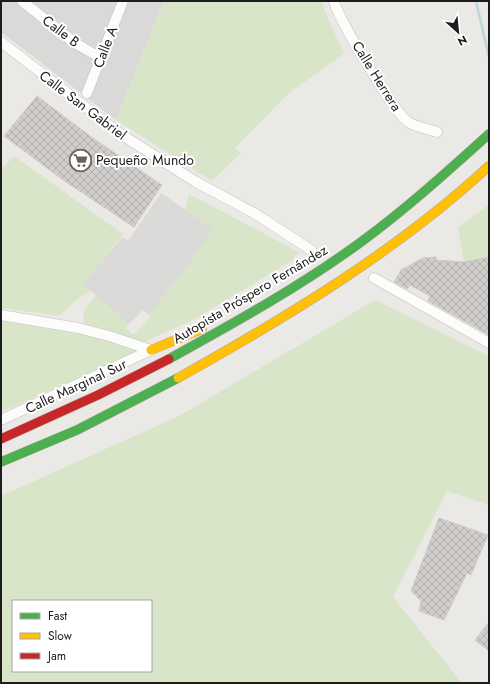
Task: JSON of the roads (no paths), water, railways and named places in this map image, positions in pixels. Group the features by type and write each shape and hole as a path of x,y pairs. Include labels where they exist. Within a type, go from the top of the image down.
{"highway":[{"name":"Autopista Próspero Fernández","path":"1,439 72,408 139,375 219,332 292,288 366,238 441,177 489,134"},
{"path":"1,462 98,420 245,341 317,296 383,250 442,207 489,166"},
{"path":"151,350 292,288"}],"street":[{"name":"Calle B","path":"22,1 75,43 101,58"},
{"name":"Calle A","path":"87,93 122,1"},
{"name":"Calle Herrera","path":"334,1 343,21 364,58 397,110 408,122 437,132"},
{"name":"Calle San Gabriel","path":"1,42 122,135 196,182 254,213 311,250"},
{"path":"374,278 489,343"},
{"path":"1,315 78,328 109,336 151,350"},
{"name":"Calle Marginal Sur","path":"1,420 151,350"}],"waterway":[{"path":"476,1 489,57"}],"place":[{"name":"Pequeño Mundo","path":"80,160"}]}
